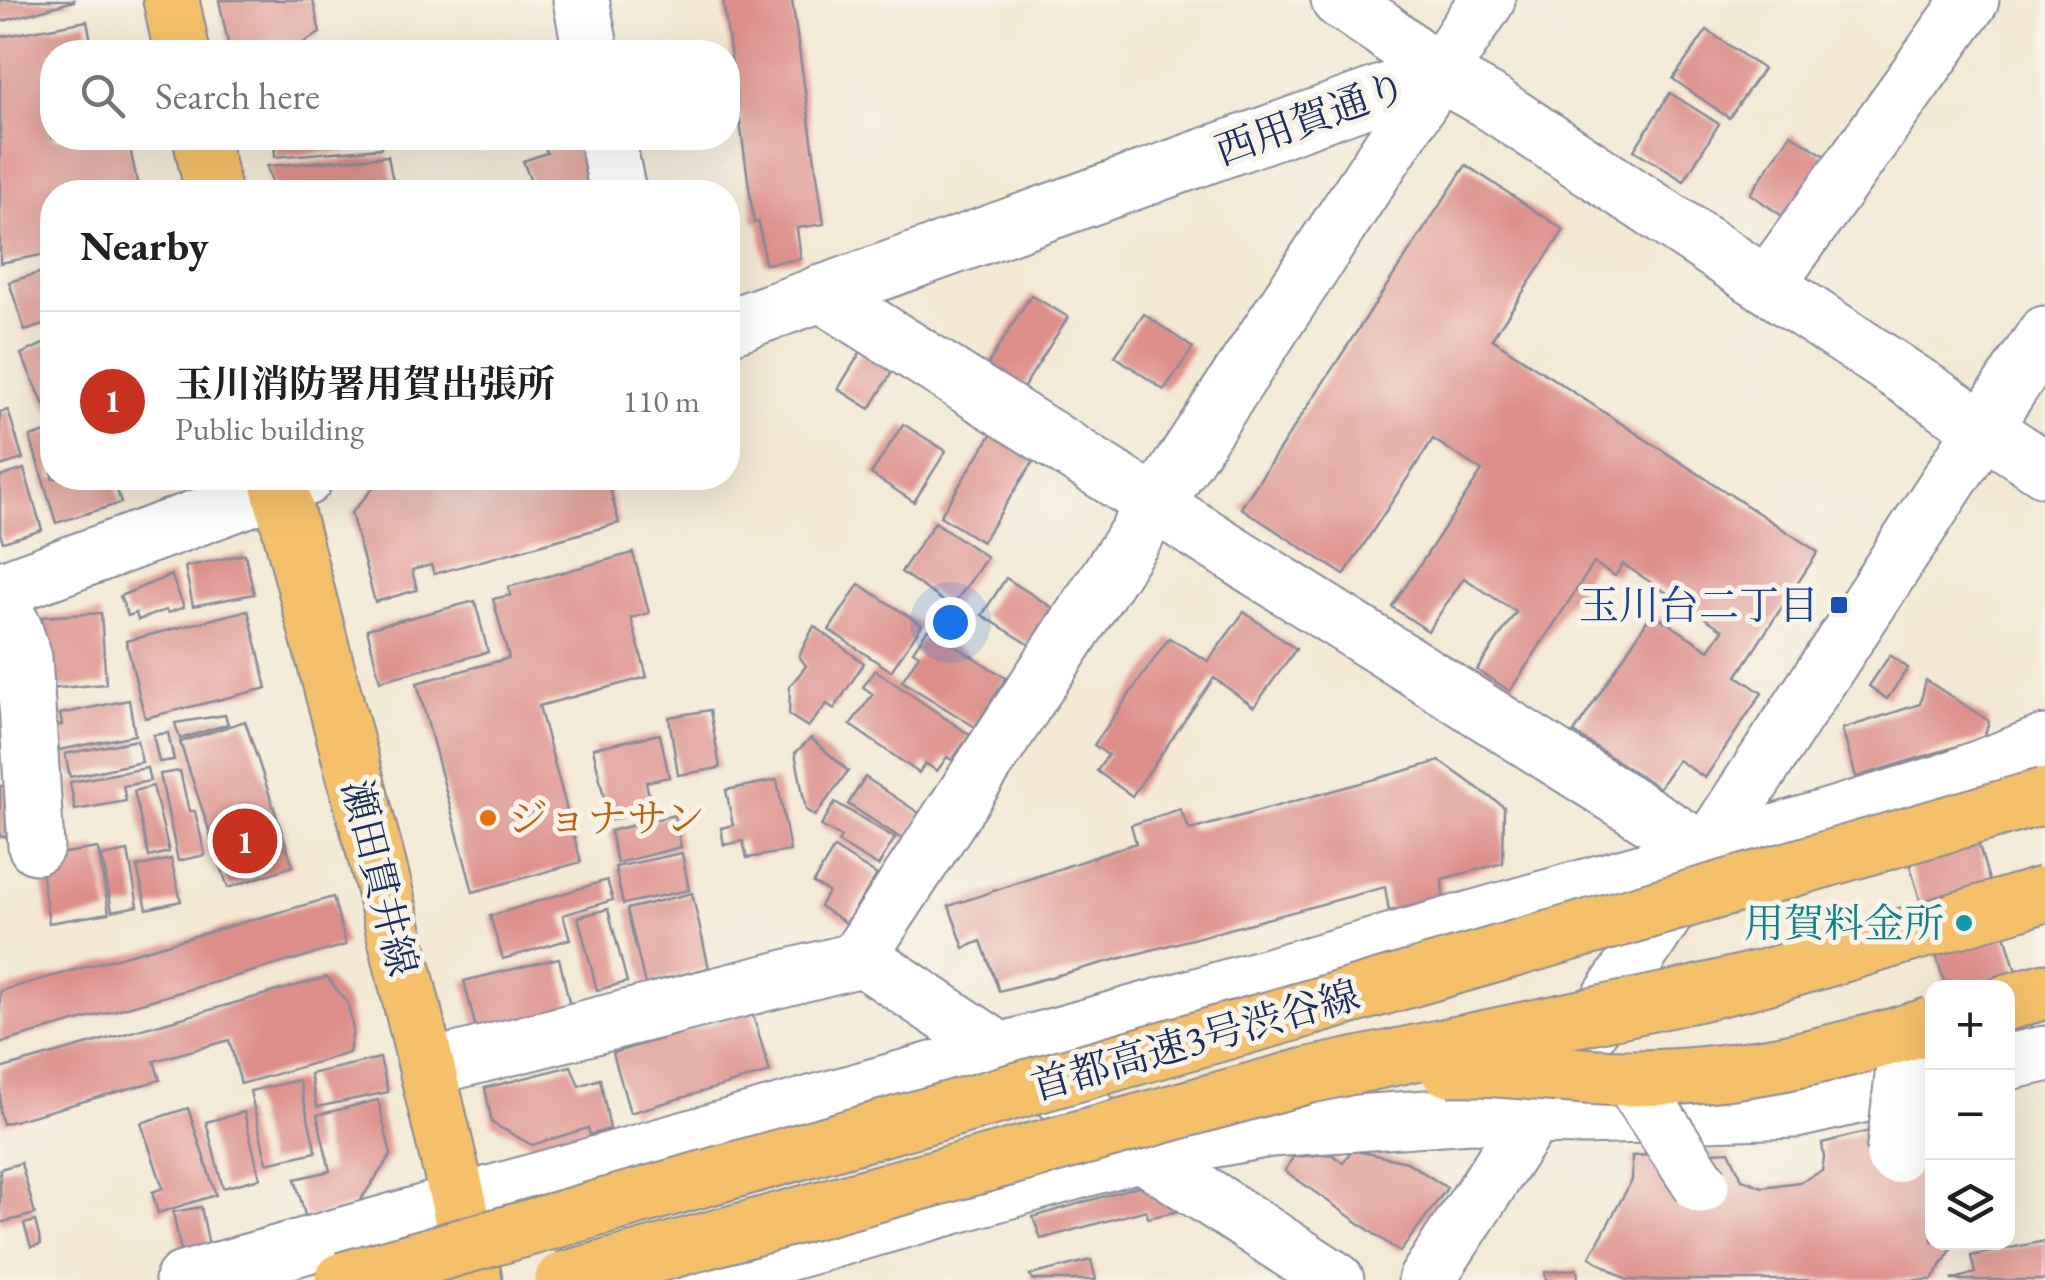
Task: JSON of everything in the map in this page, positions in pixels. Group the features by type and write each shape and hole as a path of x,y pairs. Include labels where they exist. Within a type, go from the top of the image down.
{"main road":[{"path":"171,0 179,40"},
{"path":"204,150 210,180"},
{"name":"瀬田貫井線","path":"289,490 428,1068 474,1280"},
{"name":"首都高速3号渋谷線","path":"343,1280 2040,797"},
{"name":"首都高速3号渋谷線","path":"563,1280 1306,1076 1766,977 2045,894"},
{"path":"2015,1000 2045,991"},
{"path":"1306,1076 1392,1068 1462,1067 1630,1078 1714,1074 1924,1045"}],"street":[{"path":"581,0 589,40"},
{"path":"1339,0 1438,73"},
{"path":"428,1068 849,962 859,956 1486,0"},
{"path":"1767,286 1971,0"},
{"name":"西用賀通り","path":"740,322 1438,73 1487,100 2045,468"},
{"path":"609,150 616,180"},
{"path":"820,294 1707,852"},
{"path":"1426,1280 2045,334"},
{"path":"0,590 263,490"},
{"path":"0,604 24,658 36,846"},
{"path":"184,1280 1707,852 1944,782 2045,743"},
{"path":"859,956 1142,1152 1336,1280"},
{"path":"692,1280 1142,1152 1270,1129 1471,1115 1796,1110 1924,1045"},
{"path":"1894,1155 1924,1045"},
{"path":"2015,1060 2045,1054"},
{"path":"1630,1078 1702,1185"}],"building":[{"path":"0,0 74,0 74,1 0,22"},
{"path":"219,0 313,0 320,33 308,40 227,40"},
{"path":"723,0 792,0 824,224 797,228 801,259 765,264 759,222 754,223 740,122 740,40 729,40"},
{"path":"87,21 91,40 40,40 40,150 130,150 137,180 40,180 40,255 0,263 0,37"},
{"path":"1707,30 1763,69 1729,118 1673,79"},
{"path":"1670,93 1719,124 1684,181 1634,150"},
{"path":"1791,134 1833,161 1791,222 1750,194"},
{"path":"275,150 357,150 275,157"},
{"path":"546,150 583,150 594,180 530,180 523,161 547,153"},
{"path":"388,156 393,180 271,180 267,166"},
{"path":"1466,165 1564,230 1492,339 1818,552 1737,676 1762,693 1705,778 1678,760 1659,788 1574,733 1652,613 1709,650 1723,630 1623,564 1615,576 1594,563 1510,691 1477,670 1516,612 1464,578 1428,631 1392,607 1482,471 1433,439 1344,575 1241,508"},
{"path":"40,273 40,326 25,331 9,282"},
{"path":"1031,295 1068,317 1022,390 986,367"},
{"path":"1144,314 1193,348 1164,390 1115,356"},
{"path":"869,338 901,357 870,409 838,389"},
{"path":"40,345 40,396 21,354"},
{"path":"8,410 23,459 0,466 0,412"},
{"path":"903,424 946,451 914,502 871,474"},
{"path":"994,430 1036,457 982,542 940,516"},
{"path":"40,434 40,470 30,437"},
{"path":"24,469 42,530 3,542 0,477"},
{"path":"46,490 117,490 121,503 56,523"},
{"path":"372,490 610,490 619,523 434,574 431,565 412,570 417,590 375,602 351,513"},
{"path":"935,522 987,557 952,607 901,572"},
{"path":"633,553 649,613 631,618 647,677 539,706 581,862 473,892 417,683 509,658 493,599 511,595 508,587"},
{"path":"245,554 254,594 193,606 185,567"},
{"path":"171,575 184,607 138,620 136,613 128,616 120,596"},
{"path":"1006,578 1053,608 1030,645 982,615"},
{"path":"859,584 922,625 891,671 829,630"},
{"path":"475,601 488,652 380,681 367,629"},
{"path":"248,610 267,688 145,718 126,641"},
{"path":"1244,612 1296,649 1254,707 1214,678 1132,796 1097,771 1108,755 1094,745 1169,638 1208,661"},
{"path":"101,613 106,684 48,689 42,617"},
{"path":"814,626 864,663 834,709 827,704 808,727 789,715 790,686 806,666 799,656"},
{"path":"928,629 1006,678 975,727 902,681 919,655 913,651"},
{"path":"1890,655 1908,668 1887,699 1869,686"},
{"path":"875,670 970,735 952,760 947,757 937,771 925,763 919,773 850,725 873,694 863,687"},
{"path":"1926,680 1989,721 1984,738 1856,777 1842,729 1920,704"},
{"path":"129,700 135,735 59,750 55,726 62,725 60,714"},
{"path":"710,710 720,768 678,775 669,717"},
{"path":"225,715 228,724 180,739 175,723"},
{"path":"245,721 293,866 228,888 180,742"},
{"path":"168,733 174,760 159,762 153,735"},
{"path":"660,734 669,777 646,782 652,810 609,820 593,748"},
{"path":"811,738 848,771 815,816 806,810 795,753"},
{"path":"137,740 142,762 70,777 65,754"},
{"path":"1440,761 1504,807 1503,863 1442,879 1443,899 1389,911 1385,887 999,991 981,941 964,948 949,906 1136,843 1131,825 1180,809 1190,830"},
{"path":"147,768 150,781 123,786 126,801 75,810 70,782"},
{"path":"180,771 205,855 178,861 160,774"},
{"path":"865,777 922,815 905,841 848,804"},
{"path":"777,780 790,851 747,858 743,841 724,845 721,828 733,825 726,790"},
{"path":"0,786 12,786 16,835 0,837"},
{"path":"153,786 169,852 149,857 134,791"},
{"path":"835,802 895,838 878,866 838,842 841,837 821,826"},
{"path":"674,815 681,847 617,863 610,831"},
{"name":"用賀料金所","path":"1977,839 2034,1033 2015,1039 2015,980 1944,980 1908,859"},
{"path":"98,848 109,913 49,923 39,857"},
{"path":"834,848 877,875 846,923 820,906 828,892 813,883"},
{"path":"128,851 138,906 112,911 102,856"},
{"path":"682,853 689,890 623,904 615,867"},
{"path":"171,859 181,901 147,909 137,867"},
{"path":"607,880 613,900 563,915 570,939 503,959 490,916"},
{"path":"692,893 709,968 645,984 627,909"},
{"path":"333,897 346,945 0,1043 0,991"},
{"path":"608,909 627,982 597,990 578,917"},
{"path":"559,958 571,1010 477,1033 464,981"},
{"path":"327,977 348,1004 353,1030 349,1053 241,1084 229,1040 154,1061 160,1080 3,1124 0,1069"},
{"path":"752,1012 770,1072 630,1113 613,1053"},
{"path":"380,1058 388,1092 317,1107 310,1074"},
{"path":"571,1066 579,1086 600,1079 610,1129 590,1135 588,1128 532,1145 492,1123 485,1088"},
{"path":"299,1080 316,1152 267,1163 250,1091"},
{"path":"378,1100 391,1155 358,1204 306,1219 295,1179 330,1171 317,1115"},
{"path":"188,1108 216,1195 158,1213 152,1192 163,1188 141,1123"},
{"path":"244,1112 260,1178 223,1188 206,1122"},
{"path":"1925,1117 1925,1250 1951,1250 1932,1280 1627,1280 1590,1257 1632,1180 1632,1156 1729,1151 1742,1179 1762,1187 1800,1182 1822,1171 1822,1143"},
{"path":"1352,1150 1407,1162 1447,1188 1400,1252 1285,1171 1293,1157 1331,1154 1343,1163"},
{"path":"21,1163 35,1214 0,1223 0,1169"},
{"path":"1142,1185 1177,1200 1179,1211 1148,1218 1146,1210 1041,1239 1033,1217"},
{"path":"201,1207 209,1246 181,1252 173,1212"},
{"path":"35,1221 41,1244 31,1247 24,1224"},
{"path":"2045,1241 2045,1280 1951,1280 1975,1273 1971,1256"},
{"path":"1091,1260 1096,1280 1032,1280 1030,1275"},
{"path":"1577,1269 1578,1280 1546,1280 1545,1272"}],"place":[{"name":"玉川台二丁目","path":"1839,605"},
{"name":"ジョナサン","path":"488,818"},
{"name":"玉川消防署用賀出張所","path":"245,841"},
{"name":"用賀料金所","path":"1964,923"}]}
